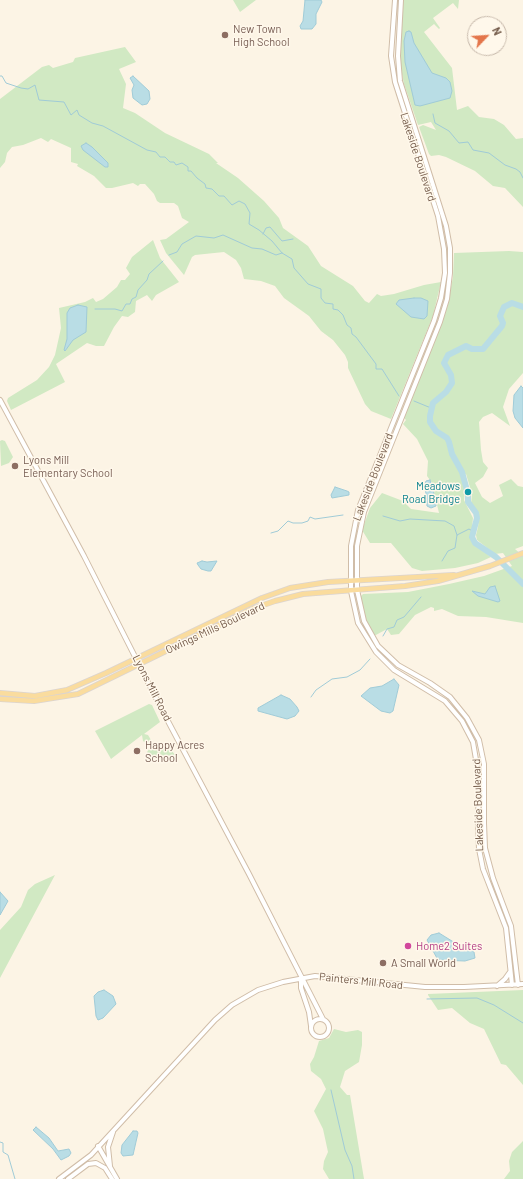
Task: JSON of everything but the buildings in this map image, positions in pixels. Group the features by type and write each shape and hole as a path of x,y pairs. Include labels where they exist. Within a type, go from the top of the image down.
{"main road":[{"name":"Lakeside Boulevard","path":"395,0 391,56 395,82 438,216 444,249 445,273 441,298 434,320 358,510 350,546 351,590 358,623 376,652 394,670 445,701 462,721 473,742 479,777 479,849 485,875 506,928 512,985"},
{"name":"Lakeside Boulevard","path":"401,0 398,49 400,81 446,226 450,248 450,273 447,299 440,322 364,512 357,546 357,590 364,621 378,646 398,665 430,683 450,697 467,718 479,740 484,764 485,848 493,878 512,926 521,984"},
{"name":"Lyons Mill Road","path":"0,400 84,556 249,874 323,1019 327,1021 329,1026 326,1035 314,1035 309,1012 301,988 302,978"},
{"name":"Owings Mills Boulevard","path":"0,699 34,701 70,697 264,604 303,594 438,582 490,566 523,553"},
{"name":"Owings Mills Boulevard","path":"0,693 35,696 57,693 85,683 274,594 302,585 357,580 462,574"},
{"path":"496,986 505,979 510,970"},
{"name":"Painters Mill Road","path":"59,1179 82,1162 98,1146 223,1012 258,990 302,978 327,977 425,987 496,986 521,984"},
{"path":"311,1026 315,1020 323,1019"},
{"path":"110,1166 108,1147 114,1129"},
{"path":"98,1146 117,1179"},
{"path":"68,1179 93,1163 103,1166 112,1179"}],"green space":[{"path":"233,0 256,0 240,12"},
{"path":"403,0 459,0 458,9 453,3 433,18 440,28 439,29 434,24 424,32 452,68 457,110 468,106 479,117 494,119 504,125 516,139 523,138 523,207 505,188 493,186 475,171 446,157 439,155 431,156 429,154 419,127 423,125 436,130 431,122 418,125 404,84 401,69 400,41"},
{"path":"125,47 136,62 119,69 126,84 123,108 135,113 165,133 209,154 218,163 216,163 238,178 264,201 279,218 283,228 308,246 321,266 353,286 365,301 369,303 377,294 381,296 394,294 424,285 441,282 433,316 391,419 371,411 365,404 348,368 348,362 345,355 333,340 321,331 309,316 284,298 275,286 261,281 244,279 241,268 236,260 224,252 195,255 192,257 184,275 166,253 160,240 166,239 189,222 182,218 178,206 174,203 160,203 157,201 154,194 145,184 140,184 138,186 133,183 106,188 94,176 77,166 78,164 71,162 71,148 51,139 48,142 41,138 23,145 12,147 7,153 5,162 0,168 0,99 42,67 49,65 53,68 73,62 75,58"},
{"path":"153,240 160,258 179,282 156,295 152,301 147,295 136,301 135,312 128,317 122,316 114,327 104,346 96,346 87,343 56,364 65,382 11,410 7,401 8,398 37,380 49,367 55,355 61,328 59,308 85,302 93,298 96,302 103,299 117,287 121,280 125,280 130,274 126,268 132,257"},
{"path":"509,251 523,252 523,373 509,389 503,407 510,426 492,413 483,417 479,422 483,462 488,468 483,477 475,483 482,497 490,503 503,496 499,485 511,479 518,486 523,487 523,546 515,549 523,556 523,623 486,617 458,616 442,609 434,611 434,608 431,607 415,615 399,634 391,635 387,629 374,636 364,617 359,598 363,594 408,592 484,576 512,566 503,553 495,554 477,540 476,535 479,516 471,504 472,494 466,474 462,477 465,490 464,500 473,518 471,538 475,545 491,557 478,563 455,568 422,571 412,568 391,543 370,543 362,530 370,508 382,493 403,501 411,509 439,513 434,492 435,487 427,476 428,461 417,439 403,424 406,420 404,418 447,308 453,277 454,253"},
{"path":"0,441 5,441 13,457 9,463 1,466"},
{"path":"149,704 152,705 160,722 144,734 148,735 151,740 146,743 143,741 142,735 111,759 95,731"},
{"path":"167,744 175,755 155,761 150,760 148,757 150,756 147,752 151,747 154,749"},
{"path":"55,875 0,978 0,930 21,907 28,890 35,884"},
{"path":"523,990 523,1085 506,1065 501,1064 484,1029 470,1023 452,1008 438,1010 428,995 428,994"},
{"path":"334,1029 346,1032 358,1030 362,1032 362,1045 359,1062 345,1071 340,1087 347,1095 350,1095 364,1179 329,1179 323,1169 324,1161 328,1152 323,1129 314,1111 326,1089 321,1079 311,1071 310,1064 319,1041 329,1038"},
{"path":"523,1141 523,1179 504,1179 510,1171 509,1161 512,1152"}],"water":[{"path":"305,0 321,0 322,2 316,14 316,24 312,29 301,29 300,26 303,21"},
{"path":"406,32 411,32 414,43 432,73 446,78 450,82 452,91 450,98 420,106 415,105 405,62 404,41"},
{"path":"133,76 149,91 150,99 147,104 142,105 133,98 132,90 134,85 130,78"},
{"path":"86,143 108,163 108,167 105,167 83,150 81,146"},
{"path":"421,298 428,301 427,316 424,319 411,317 396,304 399,300"},
{"path":"78,305 87,307 86,332 73,340 65,351 67,339 67,313 70,308"},
{"path":"521,386 523,388 523,428 515,418 513,411 514,395"},
{"path":"430,480 436,501 436,506 431,508 427,506 425,484 426,481"},
{"path":"335,487 349,492 349,495 332,498 331,495"},
{"path":"202,561 217,561 211,571 208,571 201,569 198,565 197,563"},
{"path":"495,586 500,601 498,602 478,596 472,591 485,594 490,587"},
{"path":"394,679 399,685 393,711 390,713 381,711 361,696 370,688 382,686"},
{"path":"281,695 290,699 297,707 299,711 295,716 287,719 258,711 258,708"},
{"path":"0,892 8,901 0,915"},
{"path":"439,933 460,946 470,949 474,952 475,958 465,961 438,960 427,940 431,935"},
{"path":"104,990 113,996 116,1004 103,1018 98,1020 96,1016 94,996 98,992"},
{"path":"36,1127 49,1138 58,1151 69,1149 71,1153 69,1156 61,1160 53,1149 33,1130"},
{"path":"133,1131 137,1131 138,1133 133,1155 123,1156 121,1153 122,1145"}],"waterway":[{"path":"0,76 2,76 6,83 21,88 28,89 35,85 39,100 64,102 71,115 77,110 79,115 92,123 103,126 147,150 156,152 160,157 165,157 170,162 174,162 176,165 182,163 188,167 188,171 191,171 205,184 206,188 212,189 219,196 224,196 232,205 239,201 245,204 250,213 249,224 259,230 272,241 282,253 292,259 294,268 308,284 321,289 321,298 325,303 333,304 333,309 338,310 343,315 347,325 351,328 352,334 356,337 376,364 376,369 382,369 399,396"},
{"path":"433,114 435,123 449,131 459,143 468,142 473,150 489,153 505,165 516,169 520,172 523,178"},
{"path":"263,234 266,228 270,227 282,241 293,239"},
{"path":"169,255 177,252 182,244 196,236 214,238 223,235 252,248 262,249 276,255 282,253"},
{"path":"95,309 115,309 122,311 126,304 130,304 132,299 136,297 138,290 147,280 149,274 163,261"},
{"path":"523,307 512,303 504,307 500,316 503,323 502,326 483,349 472,349 466,346 448,355 444,363 451,375 452,383 446,392 433,403 430,416 430,422 436,431 447,438 452,454 462,472 468,494 468,502 476,513 477,518 472,537 475,543 496,557 523,584"},
{"path":"414,401 431,408"},
{"path":"271,533 278,531 288,521 293,523 302,523 308,521 310,517 315,519 343,515"},
{"path":"383,516 400,521 410,519 445,521 454,526 457,535"},
{"path":"442,561 448,551 455,548 457,535 469,529 474,532"},
{"path":"383,636 387,629 394,627 397,620 404,617 421,597"},
{"path":"311,697 316,690 332,679 347,677 360,670 370,659"},
{"path":"427,999 477,998 494,1005 523,1023"},
{"path":"331,1090 345,1150 352,1166 354,1179"},
{"path":"0,1142 3,1143 3,1152 8,1155 15,1179"}],"place":[{"name":"New Town High School","path":"225,35"},
{"name":"Lyons Mill Elementary School","path":"15,466"},
{"name":"Meadows Road Bridge","path":"468,492"},
{"name":"Happy Acres School","path":"137,751"},
{"name":"Home2 Suites","path":"408,946"},
{"name":"A Small World","path":"383,963"}]}
